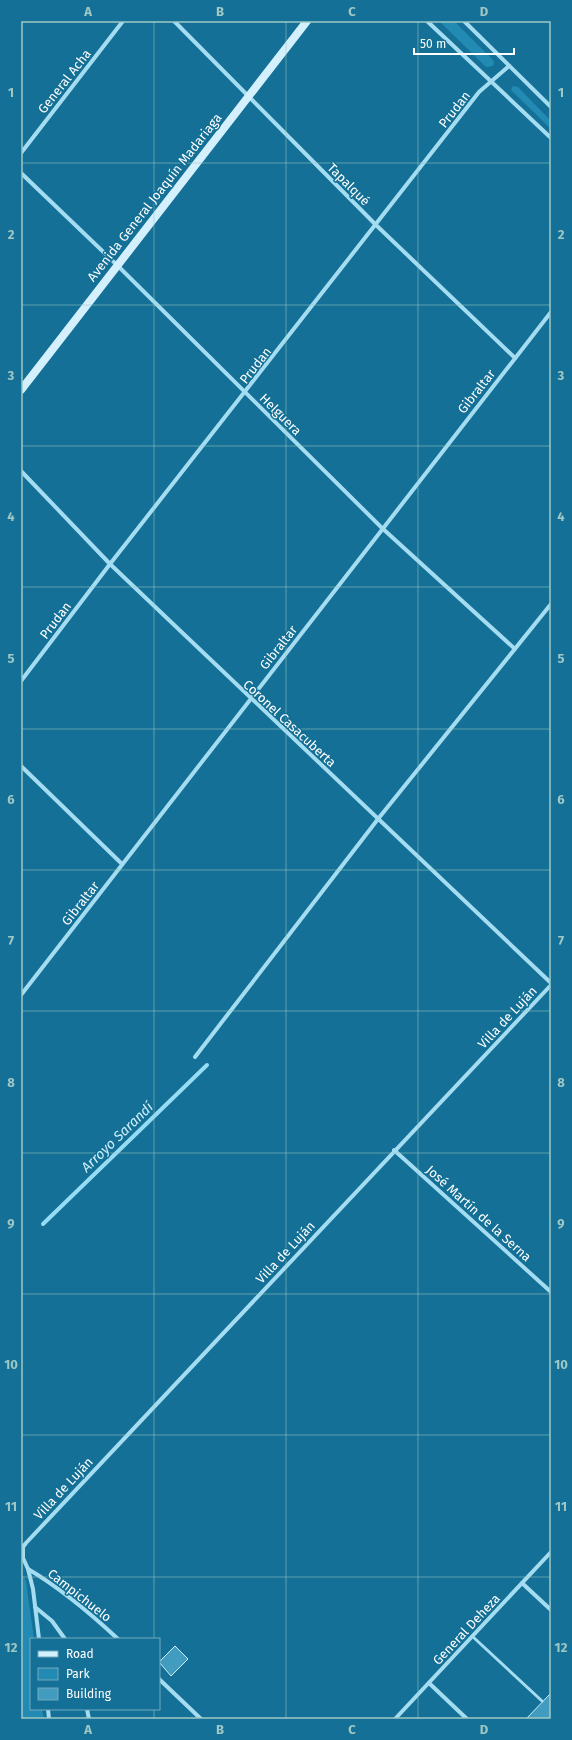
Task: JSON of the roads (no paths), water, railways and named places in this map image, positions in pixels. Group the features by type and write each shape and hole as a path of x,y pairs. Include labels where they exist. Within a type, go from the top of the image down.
{"main road":[{"name":"Avenida General Joaquín Madariaga","path":"21,390 307,21"}],"street":[{"name":"General Acha","path":"21,152 123,21"},
{"name":"Tapalqué","path":"174,21 247,97 376,225 515,358"},
{"path":"427,21 551,138"},
{"path":"464,21 551,107"},
{"name":"Prudan","path":"21,681 110,564 246,393 479,92 509,66"},
{"name":"Helguera","path":"21,173 117,265 382,528 515,649"},
{"name":"Gibraltar","path":"21,995 551,312"},
{"name":"Coronel Casacuberta","path":"21,471 110,564 250,699 551,984"},
{"path":"195,1057 378,820 551,604"},
{"path":"21,766 122,864"},
{"name":"Villa de Luján","path":"22,1558 23,1547 34,1534 551,984"},
{"name":"José Martín de la Serna","path":"394,1150 551,1292"},
{"name":"General Deheza","path":"395,1719 551,1552"},
{"path":"22,1558 28,1569 39,1638"},
{"name":"Campichuelo","path":"28,1569 50,1582 71,1598 117,1638"},
{"path":"522,1583 551,1610"},
{"path":"35,1607 52,1621 64,1638"},
{"path":"160,1680 201,1719"},
{"path":"429,1683 467,1719"}],"lane":[{"path":"472,1636 542,1701"}],"waterway":[{"name":"Arroyo Sarandí","path":"43,1224 207,1065"}]}
